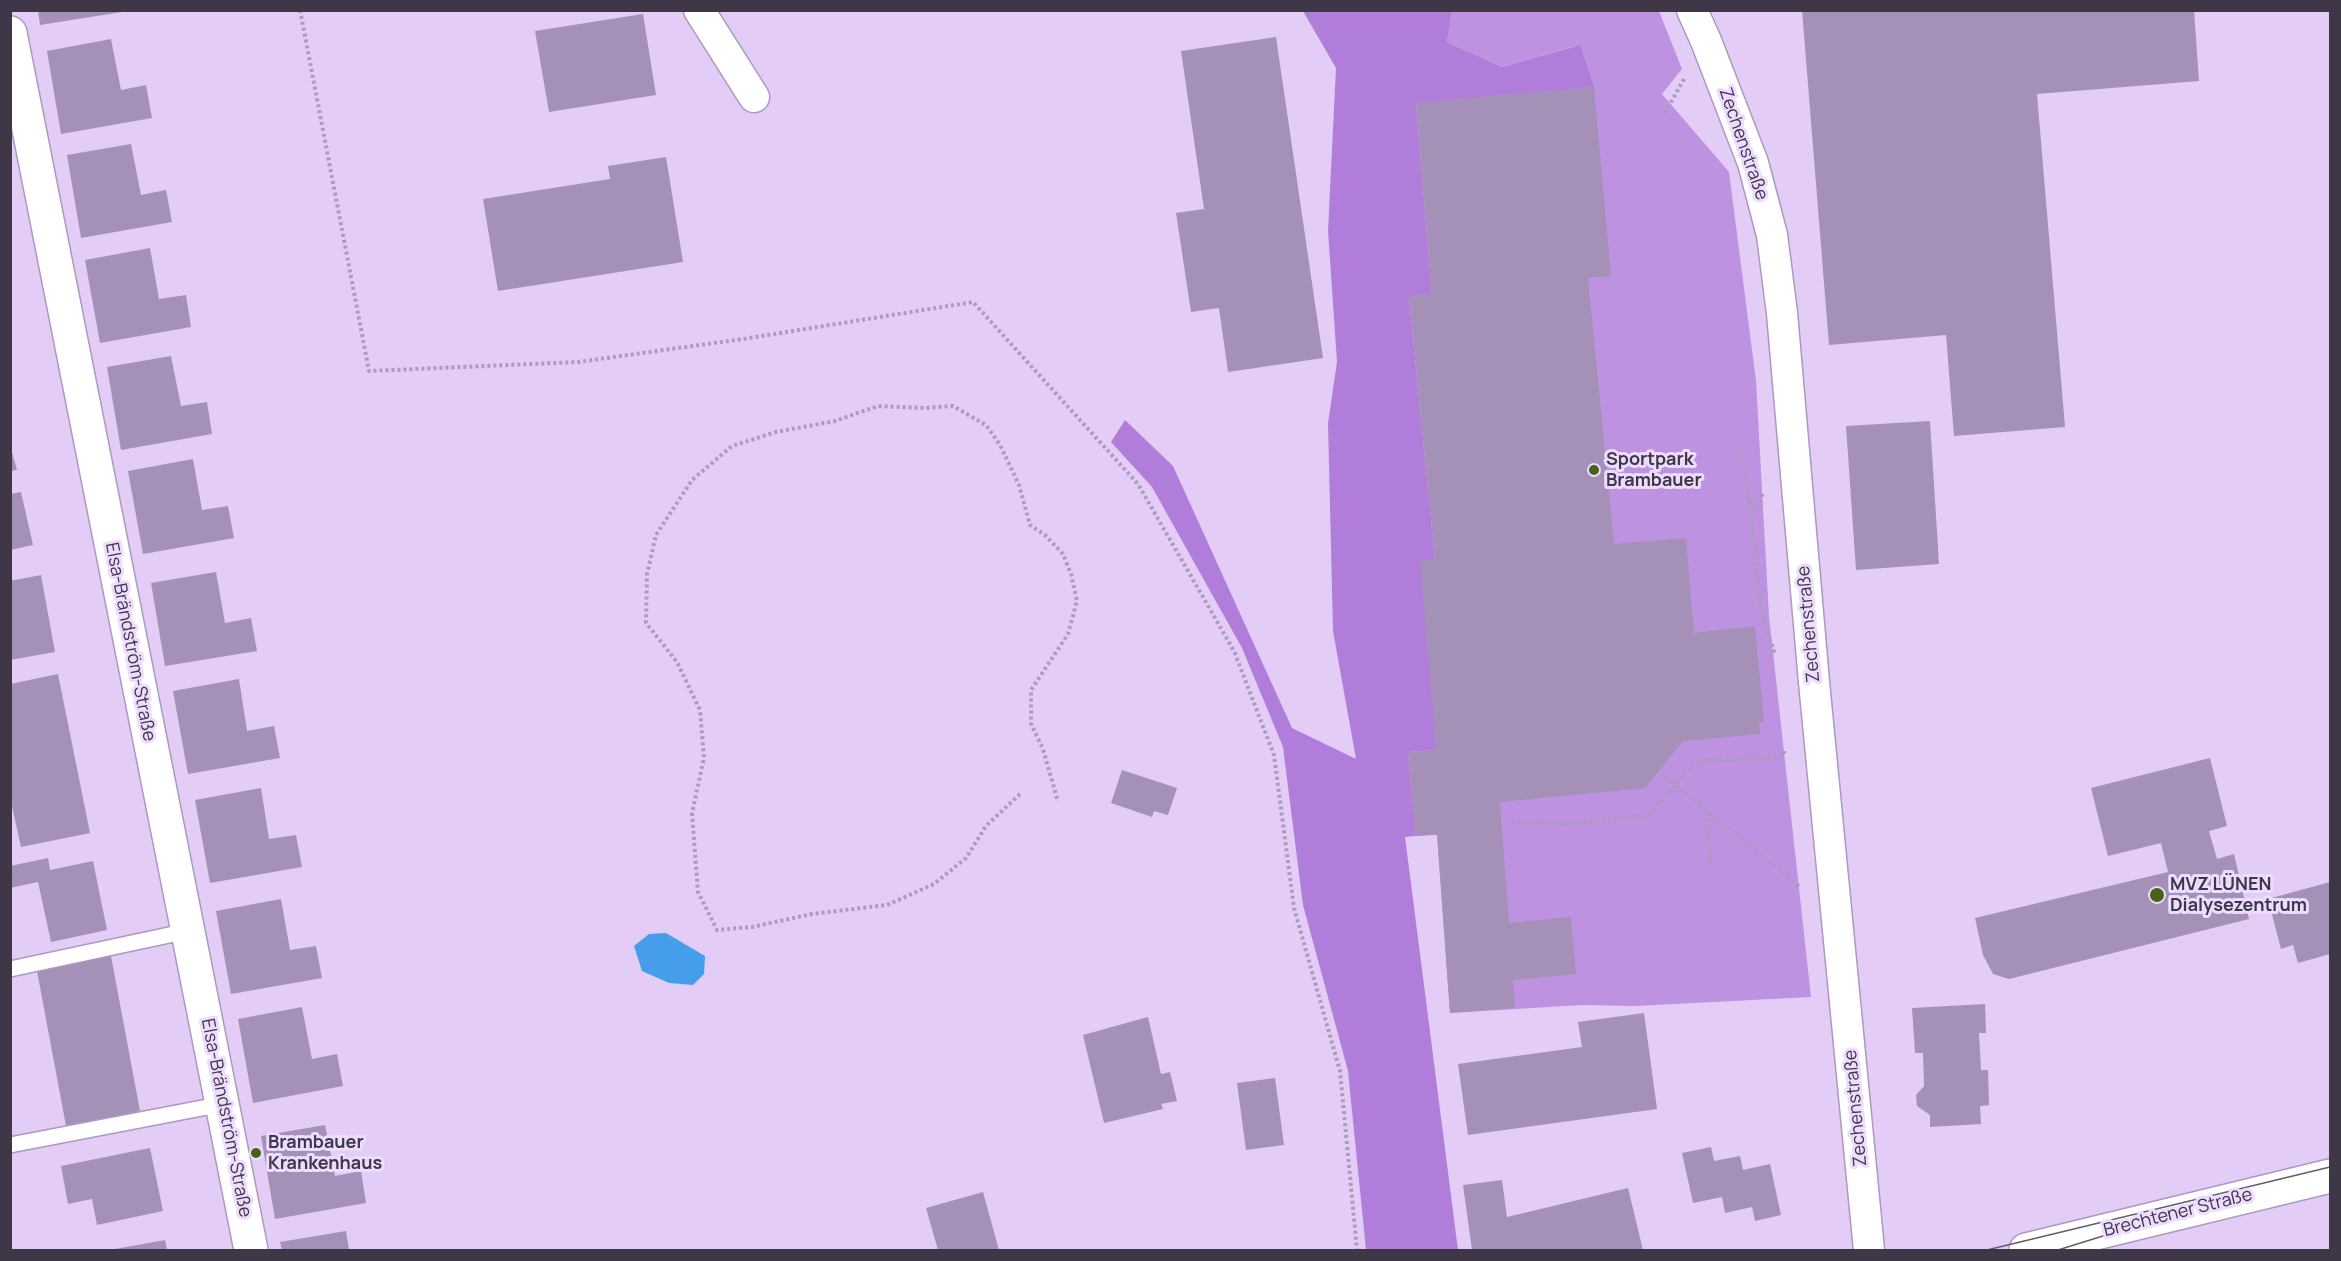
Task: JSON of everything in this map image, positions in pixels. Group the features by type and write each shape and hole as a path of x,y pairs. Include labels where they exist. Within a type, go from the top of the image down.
{"street":[{"path":"699,10 754,97"},
{"name":"Zechenstraße","path":"1692,10 1753,163 1772,235 1782,313 1869,1251"},
{"name":"Elsa-Brändström-Straße","path":"10,33 251,1251"},
{"name":"Brechtener Straße","path":"2026,1251 2331,1176"}],"lane":[{"path":"10,969 188,931"},
{"path":"10,1145 223,1104"}],"path":[{"path":"300,10 369,371 578,362 743,339 973,302 1138,484 1234,651 1274,755 1294,908 1340,1071 1357,1251"},
{"path":"1020,794 986,826 966,858 934,884 886,905 812,914 752,927 717,930 698,892 692,813 704,758 700,710 677,662 646,623 647,574 656,535 693,480 732,446 776,432 835,421 878,406 925,408 953,406 986,425 1000,445 1019,485 1030,525 1046,535 1063,554 1077,601 1068,634 1031,690 1030,724 1043,749 1058,802"},
{"path":"1751,512 1794,449"},
{"path":"1741,454 1751,512 1761,614 1775,651 1776,663"},
{"path":"1512,820 1566,823 1647,816 1694,762 1784,756 1783,744"},
{"path":"1659,771 1838,917"},
{"path":"1707,812 1711,866"}],"shaded area":[{"path":"1303,11 1452,11 1447,42 1502,67 1580,45 1594,87 1416,103 1432,294 1409,297 1435,559 1436,750 1408,752 1416,836 1405,837 1458,1250 1366,1250 1348,1071 1303,905 1283,747 1242,648 1152,487 1111,442 1125,420 1173,466 1292,728 1356,759 1333,631 1328,423 1337,362 1328,231 1336,68"},
{"name":"Sportpark Brambauer","path":"1452,11 1659,11 1682,69 1662,94 1729,172 1756,381 1769,616 1811,997 1635,1006 1582,1005 1450,1013 1437,835 1416,836 1408,752 1436,750 1435,559 1409,296 1432,293 1416,103 1579,45 1502,67 1447,42"}],"water":[{"path":"666,933 705,956 704,974 693,985 669,983 642,971 634,946 649,934"}],"building":[{"path":"38,10 122,10 122,12 40,25"},
{"path":"1802,10 2194,10 2199,81 2037,94 2065,427 1954,436 1946,335 1829,345"},
{"path":"643,14 656,95 549,112 535,31"},
{"path":"1276,37 1323,358 1228,372 1219,308 1191,312 1176,213 1204,209 1181,51"},
{"path":"111,39 121,90 146,85 152,118 61,134 47,51"},
{"path":"1594,87 1611,276 1588,278 1614,544 1686,538 1694,633 1755,626 1764,722 1759,722 1760,734 1683,741 1645,788 1500,802 1509,923 1571,917 1576,974 1513,980 1515,1008 1450,1013 1437,834 1416,836 1408,752 1436,750 1420,561 1435,559 1409,296 1432,294 1416,103"},
{"path":"131,144 141,195 166,190 172,222 81,238 67,155"},
{"path":"666,157 683,262 498,291 483,199 610,179 608,166"},
{"path":"150,248 159,299 186,295 191,327 100,343 85,260"},
{"path":"171,356 181,406 207,402 212,434 121,450 107,367"},
{"path":"1930,421 1939,564 1856,570 1846,426"},
{"path":"10,445 17,470 10,471"},
{"path":"193,459 202,510 228,506 234,538 143,554 128,471"},
{"path":"21,492 33,545 10,550 10,494"},
{"path":"216,572 225,623 251,618 257,651 165,666 151,583"},
{"path":"41,575 55,652 10,660 10,581"},
{"path":"58,674 90,833 21,847 10,797 10,684"},
{"path":"239,679 247,731 274,726 280,758 188,774 173,691"},
{"name":"MVZ LÜNEN Dialysezentrum","path":"2210,758 2227,826 2209,831 2217,859 2234,854 2249,919 2009,979 1993,974 1983,955 1975,918 2168,872 2161,843 2108,856 2091,788"},
{"path":"1122,770 1177,788 1168,815 1154,811 1152,817 1111,803"},
{"path":"261,788 269,839 296,835 302,867 210,883 195,800"},
{"path":"48,858 50,870 93,861 107,930 51,942 38,882 10,888 10,866"},
{"path":"2330,882 2330,954 2298,963 2293,945 2281,949 2268,899"},
{"path":"281,899 290,950 316,946 322,978 231,994 216,911"},
{"path":"111,956 140,1111 66,1126 37,971"},
{"path":"1985,1004 1986,1033 1979,1033 1981,1070 1988,1070 1989,1105 1980,1106 1981,1124 1930,1127 1930,1115 1917,1106 1916,1095 1924,1086 1923,1053 1915,1053 1912,1008"},
{"path":"302,1007 312,1059 337,1054 343,1086 253,1103 238,1019"},
{"path":"1644,1013 1657,1109 1468,1135 1458,1064 1582,1047 1578,1022"},
{"path":"1148,1017 1161,1074 1170,1072 1177,1101 1161,1104 1163,1109 1104,1123 1083,1035"},
{"path":"1275,1078 1284,1145 1246,1150 1237,1083"},
{"path":"325,1125 335,1176 361,1171 366,1203 275,1219 261,1136"},
{"path":"1711,1147 1714,1161 1740,1156 1743,1170 1770,1164 1781,1215 1755,1221 1752,1207 1725,1213 1722,1197 1693,1203 1682,1153"},
{"path":"150,1148 163,1211 97,1225 92,1199 68,1204 61,1166"},
{"path":"1502,1180 1507,1217 1628,1188 1643,1250 1472,1250 1463,1185"},
{"path":"983,1192 999,1250 938,1250 926,1208"},
{"path":"346,1231 349,1250 282,1250 280,1242"},
{"path":"165,1240 167,1250 115,1249"}],"tram line":[{"path":"1987,1250 2330,1167"},
{"path":"2058,1250 2180,1212"}],"place":[{"name":"Sportpark Brambauer","path":"1594,470"},
{"name":"MVZ LÜNEN Dialysezentrum","path":"2157,895"},
{"name":"Brambauer Krankenhaus","path":"256,1153"}]}
